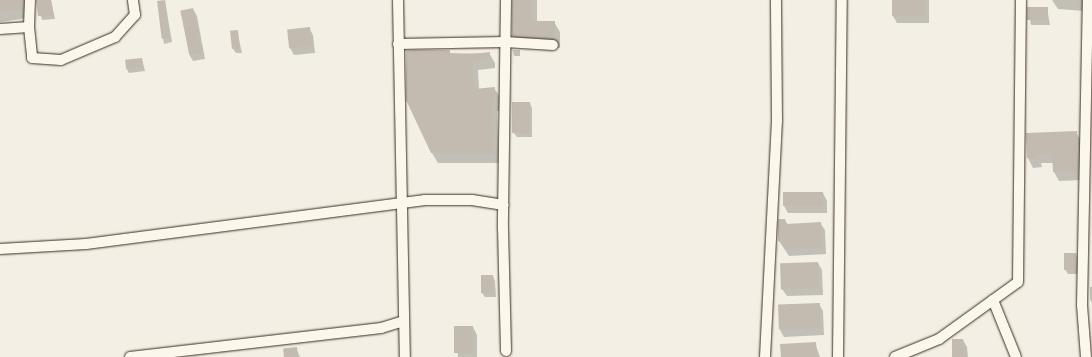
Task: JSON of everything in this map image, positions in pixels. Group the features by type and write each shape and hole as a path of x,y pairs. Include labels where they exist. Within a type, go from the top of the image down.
{"street":[{"path":"30,0 29,27 32,58 61,60 115,37 135,15 133,0"},
{"path":"398,0 404,357"},
{"path":"506,0 504,205 506,351"},
{"path":"765,357 777,121 776,0"},
{"path":"838,357 842,0"},
{"path":"895,357 916,353 939,339 1018,282 1021,0"},
{"path":"1086,357 1082,305 1088,0"},
{"path":"0,29 29,27"},
{"path":"398,44 505,42 553,45"},
{"path":"0,249 86,244 401,205 425,200 472,200 504,205"},
{"path":"993,300 1016,357"},
{"path":"130,357 381,328 404,321"}],"building":[{"path":"0,0 24,0 23,9 0,12"},
{"path":"36,0 51,0 53,15 38,16"},
{"path":"165,0 170,38 162,39 157,1"},
{"path":"512,0 532,0 531,21 555,21 555,39 512,36"},
{"path":"892,0 925,0 925,16 892,16"},
{"path":"1027,7 1048,7 1048,20 1027,20"},
{"path":"193,8 202,52 190,55 180,11"},
{"path":"310,27 312,46 289,48 287,29"},
{"path":"238,30 240,48 232,49 230,31"},
{"path":"406,50 450,50 450,53 473,54 490,52 490,59 473,61 474,89 495,87 494,102 492,102 494,154 431,153 406,100"},
{"path":"142,58 143,67 126,69 125,60"},
{"path":"512,102 530,102 530,133 512,133"},
{"path":"1077,131 1078,171 1053,172 1052,153 1037,154 1037,158 1027,158 1026,133"},
{"path":"783,192 823,192 823,206 783,206"},
{"path":"778,219 785,219 786,224 821,222 823,247 784,249 783,243 778,241"},
{"path":"1064,253 1076,253 1076,270 1064,270"},
{"path":"818,262 819,288 781,289 780,263"},
{"path":"481,275 493,275 493,293 481,293"},
{"path":"820,303 821,328 779,329 778,304"},
{"path":"454,326 473,326 473,353 454,353"},
{"path":"952,339 963,339 965,357 952,357"},
{"path":"816,342 817,357 781,357 780,344"},
{"path":"297,347 298,356 284,357 283,348"}]}
